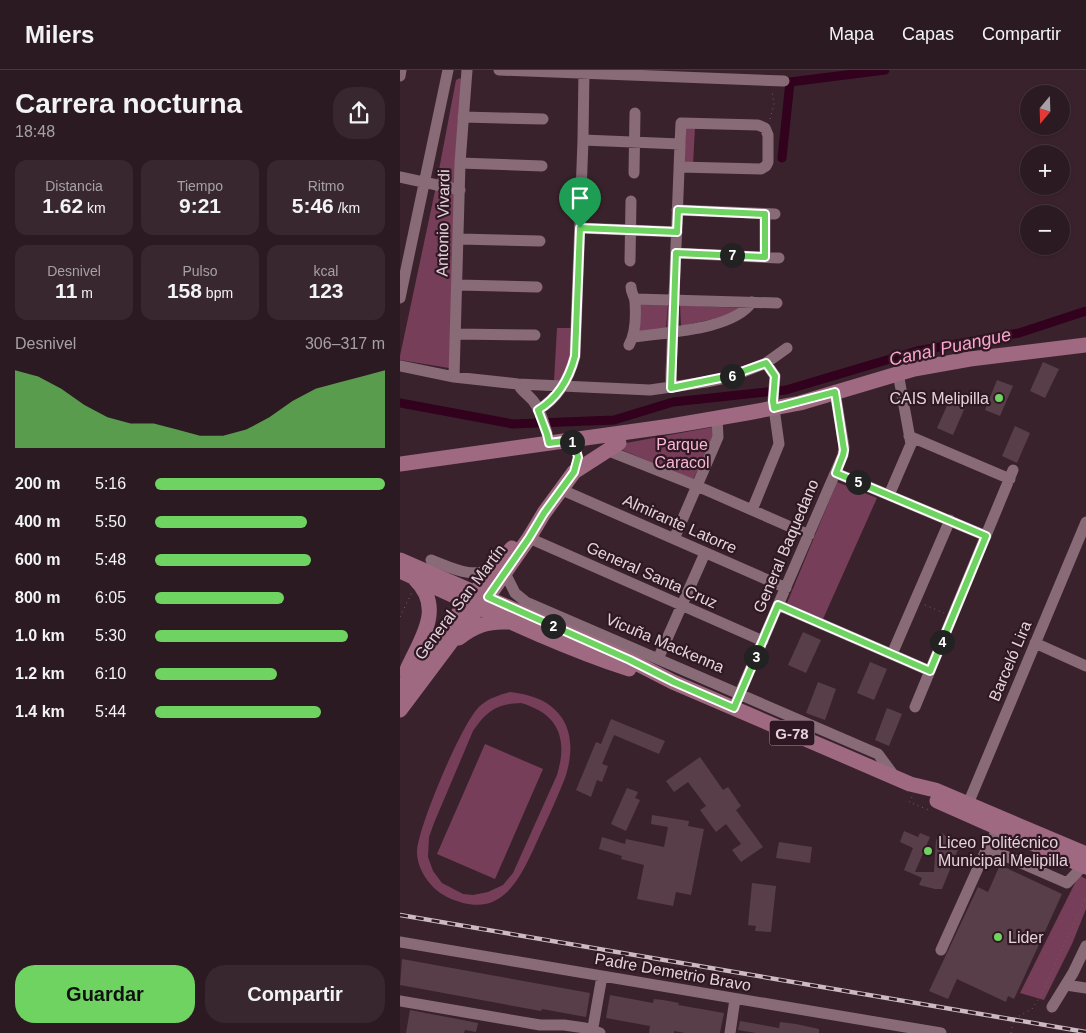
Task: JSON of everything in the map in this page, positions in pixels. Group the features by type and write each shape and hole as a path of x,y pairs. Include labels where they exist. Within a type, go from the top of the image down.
{"main road":[{"path":"400,464 549,443 606,443 658,428 717,418 835,392 898,373 970,359 1086,345"},
{"path":"568,442 577,453 575,466"},
{"name":"General San Martín","path":"502,569 529,538 575,466 606,443"},
{"name":"General San Martín","path":"400,690 478,599 544,513"},
{"name":"Vicuña Mackenna","path":"400,560 478,599 515,623 618,666 737,701 896,778 910,784 935,790 998,828 1085,862"},
{"path":"400,685 426,628 429,617 428,599 410,576"},
{"name":"Vicuña Mackenna","path":"410,576 478,599 630,660 674,682"},
{"name":"General San Martín","path":"400,710 446,651 478,599"},
{"path":"446,651 460,637 478,626 493,622 515,623"},
{"name":"Vicuña Mackenna","path":"966,809 1020,826 1085,862"}],"street":[{"path":"400,76 401,70"},
{"path":"400,298 448,70"},
{"name":"Antonio Vivardi","path":"454,377 460,163 467,70"},
{"path":"499,70 766,77 784,81"},
{"path":"538,410 547,405 563,386 572,366 576,347 584,72"},
{"path":"634,173 636,113"},
{"path":"463,117 543,119"},
{"path":"671,388 679,167 681,123 758,125 765,128 768,134 768,162 766,166 758,169 679,167"},
{"path":"583,140 680,144"},
{"path":"460,163 542,166"},
{"path":"400,177 460,190"},
{"path":"630,262 631,201"},
{"path":"678,210 770,214 765,257"},
{"path":"580,228 677,232"},
{"path":"459,239 540,241"},
{"path":"676,253 778,258"},
{"path":"458,285 537,287"},
{"path":"630,287 636,299 631,341 728,321 742,313 752,302"},
{"path":"636,299 777,303"},
{"path":"456,334 536,335"},
{"path":"400,366 454,377 518,384 628,390 671,388 730,376 768,366 788,348"},
{"path":"752,510 779,447 774,404 775,376 768,366"},
{"path":"889,495 911,444 898,373"},
{"path":"518,384 535,404 549,443"},
{"name":"General Baquedano","path":"737,701 843,455 844,450 835,392"},
{"path":"674,539 718,437 717,418"},
{"path":"909,436 1011,475 915,707"},
{"path":"606,443 697,486 809,535"},
{"path":"836,473 986,536"},
{"name":"Almirante Latorre","path":"560,489 786,588"},
{"path":"892,654 950,520"},
{"name":"Barceló Lira","path":"966,809 1086,522"},
{"name":"General Santa Cruz","path":"529,538 763,641"},
{"path":"658,659 705,553"},
{"path":"432,560 460,572 468,573 502,569"},
{"name":"Vicuña Mackenna","path":"502,569 515,593 526,602 658,659 737,701 878,754 896,778"},
{"path":"778,605 930,671"},
{"path":"1035,643 1086,666"},
{"path":"942,950 987,848 998,828 1020,826"},
{"path":"987,848 1067,882 1085,862"},
{"name":"Padre Demetrio Bravo","path":"400,942 735,999 903,1030 940,1033"},
{"path":"1052,1007 1066,985 1086,946"},
{"path":"400,1001 540,1025 564,1025 585,1028 595,1032 602,976"},
{"path":"1066,985 1086,988"},
{"path":"730,1033 735,999"}],"path":[{"path":"765,128 769,124 774,104 766,77"},
{"path":"400,616 410,576"},
{"path":"915,601 953,617"},
{"path":"1011,1033 1014,1019 1032,1009 1040,997 1086,898"}],"green space":[{"path":"460,78 469,92 455,369 400,360 400,356 456,80"},
{"path":"686,127 695,127 693,164 684,163"},
{"path":"639,304 668,304 666,328 637,332"},
{"path":"680,305 738,308 727,316 681,326"},
{"path":"557,328 574,328 573,351 562,381 554,381"},
{"name":"Parque Caracol","path":"713,427 715,432 693,480 622,450 626,443"},
{"path":"837,482 877,498 823,619 787,603"},
{"path":"510,692 528,695 542,701 554,709 563,719 568,731 570,745 569,761 565,778 552,808 532,853 516,881 495,901 482,904 466,904 441,894 430,884 419,866 417,852 419,840 432,799 472,715 487,701","holes":["521,703 534,708 552,721 557,730 561,750 557,775 513,873 503,885 488,892 473,895 463,894 442,883 433,871 428,857 429,837 434,823 473,731 483,718 493,710 505,705"]},
{"path":"485,744 543,769 495,879 437,854"},
{"path":"1079,875 1086,879 1086,909 1072,944 1044,1000 1020,993"}],"building":[{"path":"1043,362 1059,369 1045,398 1030,391"},
{"name":"CAIS Melipilla","path":"997,380 1013,386 1000,416 985,410"},
{"path":"950,399 966,405 953,435 937,428"},
{"path":"1015,426 1030,433 1017,463 1002,456"},
{"path":"803,632 821,640 806,673 788,665"},
{"path":"870,662 887,669 874,700 857,693"},
{"path":"818,682 836,689 825,720 806,713"},
{"path":"887,708 902,714 889,746 875,740"},
{"path":"611,719 665,741 659,754 614,735 602,764 608,766 602,782 597,780 591,797 576,790 596,742 601,744"},
{"path":"700,757 723,790 728,787 741,806 736,810 763,847 741,862 732,850 741,844 726,824 716,832 700,810 706,806 688,782 674,792 666,781"},
{"path":"627,788 638,792 635,798 640,800 626,831 611,824"},
{"path":"652,815 689,821 688,826 704,829 691,895 676,892 673,906 637,899 644,865 621,859 622,856 599,849 602,837 625,844 626,839 664,847 668,827 651,824"},
{"path":"904,831 918,837 920,833 930,837 915,872 934,872 936,839 938,840 942,833 959,847 942,889 919,885 922,878 904,870 913,848 900,842"},
{"path":"779,842 812,847 810,863 776,858"},
{"name":"Lider","path":"1000,865 1062,894 1014,999 1008,996 1006,1002 957,979 948,999 929,991 978,887 988,892"},
{"path":"752,883 776,886 771,932 755,931 756,926 748,925"},
{"path":"402,959 590,993 586,1017 542,1009 541,1011 400,985"},
{"path":"610,995 653,1003 654,999 663,1000 679,1003 678,1005 724,1013 720,1033 685,1033 674,1031 674,1033 649,1033 650,1026 606,1018"},
{"path":"410,1010 478,1023 476,1032 465,1030 464,1033 406,1033"},
{"path":"740,1021 779,1028 780,1022 796,1024 819,1029 819,1033 756,1033 738,1030"}],"waterway":[{"path":"782,158 790,82 885,70"},
{"name":"Canal Puangue","path":"400,403 513,424 614,420 673,402 786,390 917,351 1019,333 1086,311"}],"railway":[{"path":"400,915 1086,1032"}],"place":[{"name":"CAIS Melipilla","path":"999,398"},
{"name":"Liceo Politécnico Municipal Melipilla","path":"928,851"},
{"name":"Lider","path":"998,937"}],"route":[{"path":"678,210 765,214 765,257 676,253 671,388 718,380 751,370 766,363 775,376 774,408 800,403 835,392 844,450 836,473 986,536 930,671 778,605 734,708 488,597 574,472 578,457 573,443 564,441 549,443 538,410 547,405 563,386 570,373 575,356 580,228 677,232 678,210"}]}
